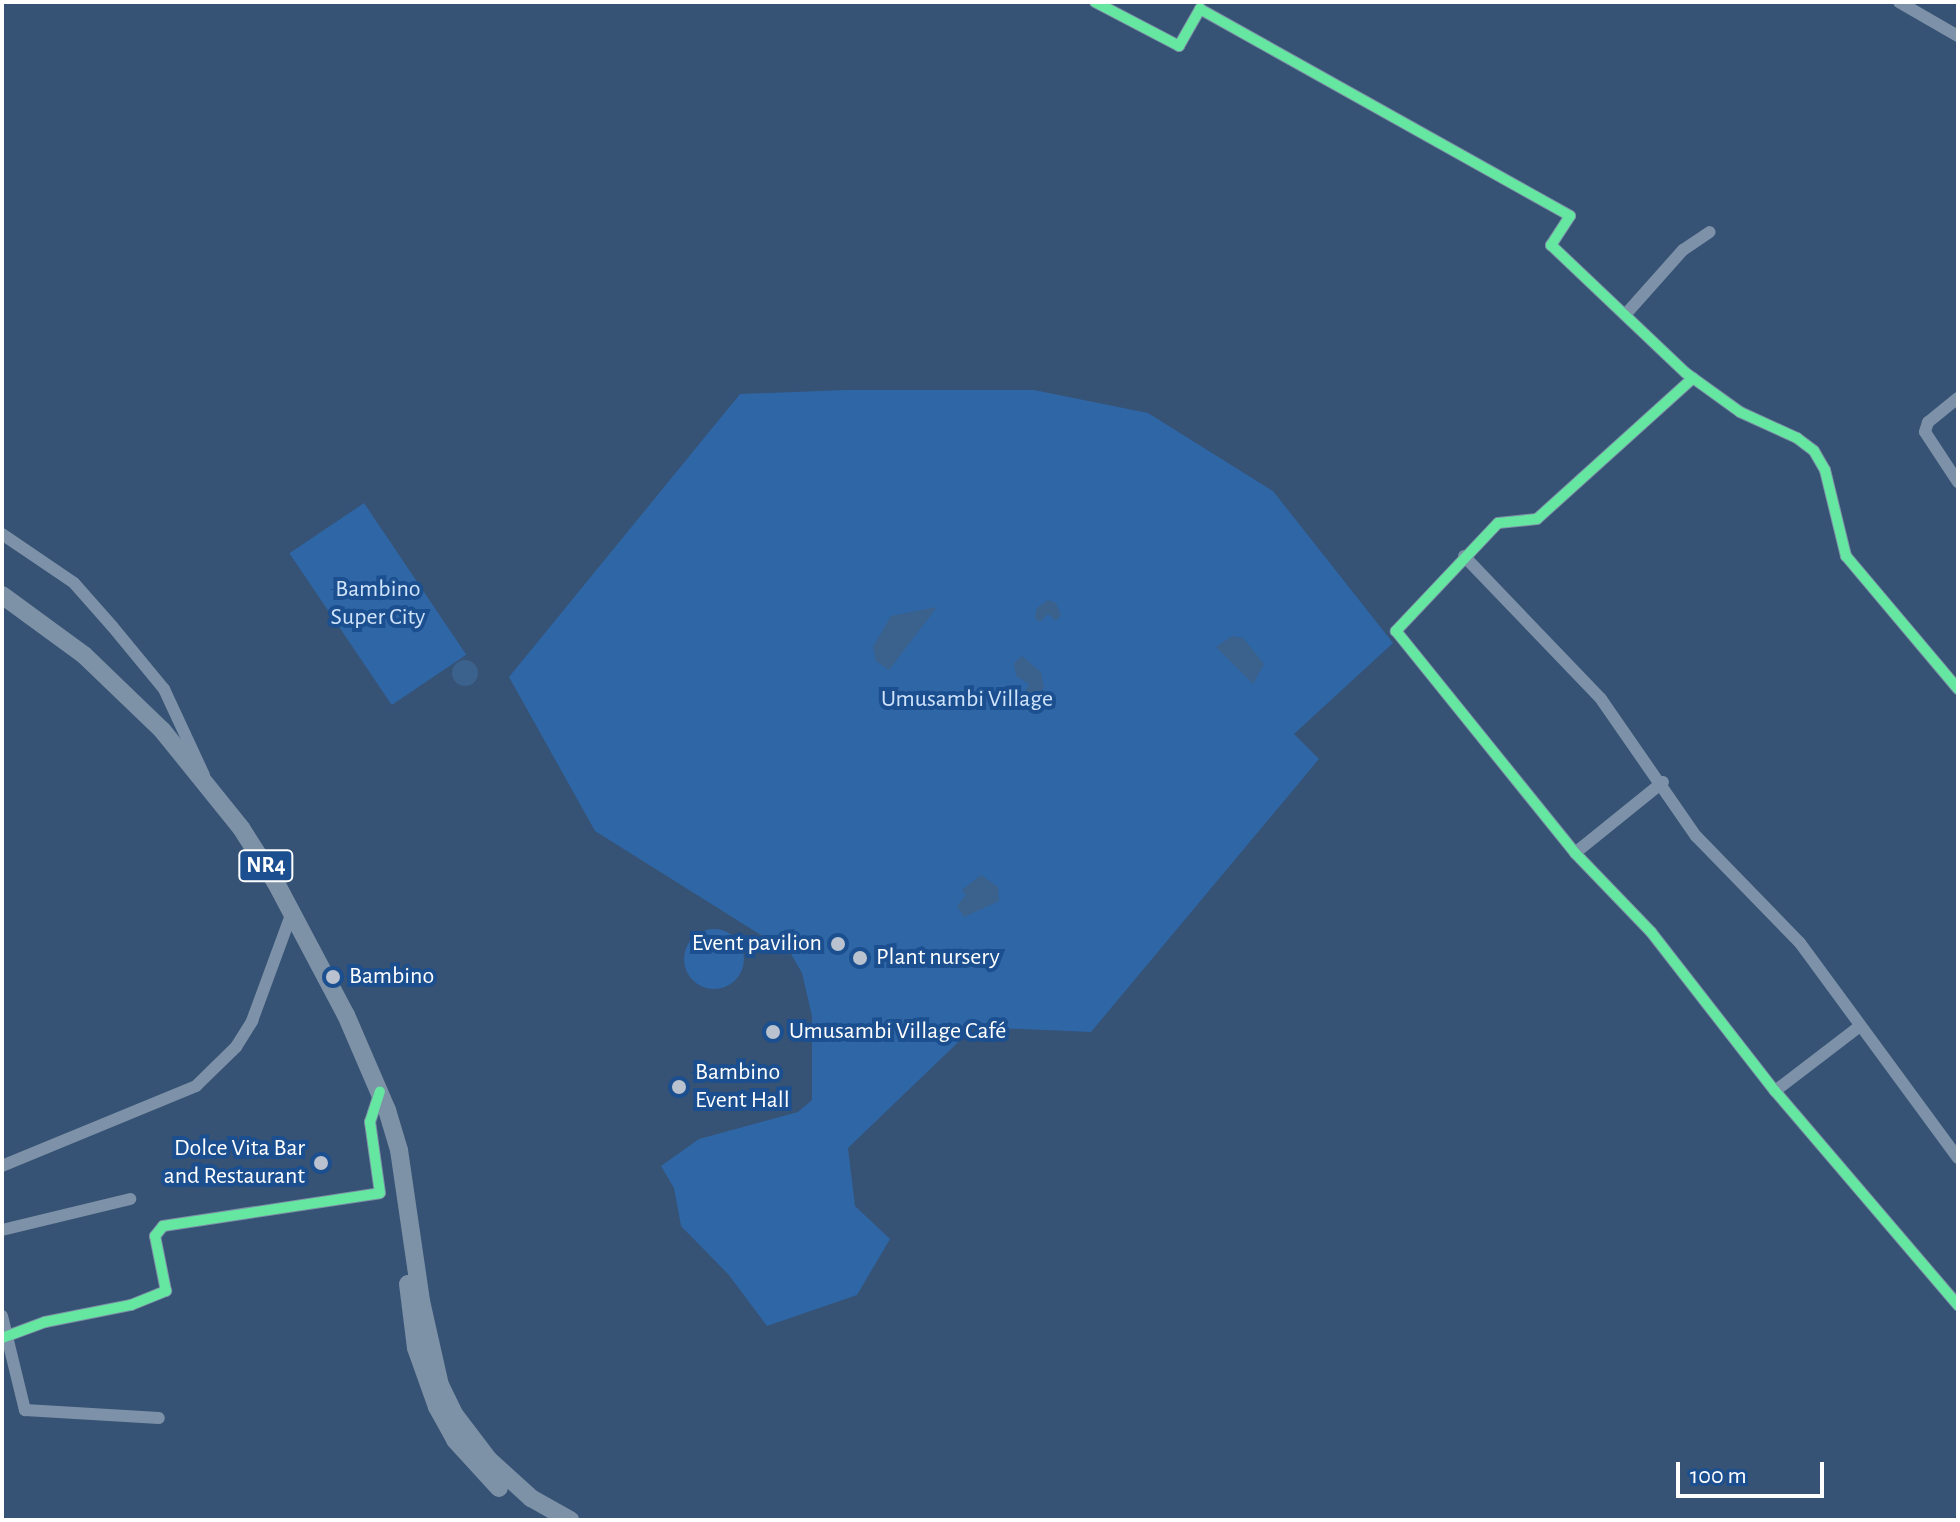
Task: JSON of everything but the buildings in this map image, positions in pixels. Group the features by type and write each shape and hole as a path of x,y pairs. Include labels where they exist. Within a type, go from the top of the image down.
{"highway":[{"name":"NR4","path":"2,595 84,655 162,730 207,782 292,912 380,1092 399,1150 430,1349 454,1414 510,1482 570,1520"},
{"name":"NR4","path":"408,1217 410,1317 437,1407 476,1466 544,1520"}],"street":[{"path":"1095,2 1179,46 1202,6 1570,216 1551,245 1693,378 1740,412 1814,451 1825,470 1846,556 1958,689"},
{"path":"1899,2 1914,6 1958,36"},
{"path":"1625,315 1683,250 1710,232"},
{"path":"1693,378 1537,519 1501,521 1464,556 1396,631 1575,853 1651,932 1775,1091 1958,1305"},
{"path":"1958,398 1928,422 1925,432 1958,482"},
{"path":"2,534 74,583 112,626 164,689 190,736 207,782"},
{"path":"1464,556 1601,699 1663,782 1696,836 1800,943 1958,1158"},
{"path":"1575,853 1663,782"},
{"path":"2,1166 174,1099 207,1077 252,1021 292,912"},
{"path":"1775,1091 1860,1026"},
{"path":"5,1335 113,1310 166,1291 155,1236 163,1226 376,1195 382,1177 370,1122 380,1092"},
{"path":"2,1230 130,1199"},
{"path":"2,1316 25,1410 159,1418"}],"green space":[{"name":"Umusambi Village","path":"845,390 1034,390 1148,413 1273,491 1393,643 1294,734 1319,759 1091,1032 974,1027 848,1148 855,1206 890,1239 857,1295 767,1326 728,1274 681,1226 674,1188 661,1166 699,1139 798,1112 812,1100 812,1016 802,973 791,954 595,831 509,677 740,394"},
{"name":"Bambino Super City","path":"364,503 466,655 392,705 289,553"},
{"path":"714,929 726,931 735,938 742,947 742,971 735,980 726,987 714,989 702,987 693,980 686,971 684,959 686,947 693,938 702,931"}],"shaded area":[{"path":"1048,600 1056,603 1061,615 1056,621 1048,614 1040,622 1035,618 1037,608"},
{"path":"937,607 889,670 876,661 873,647 891,616"},
{"path":"1232,636 1243,638 1264,664 1253,684 1216,647"},
{"path":"1022,656 1041,672 1044,688 1033,701 1023,697 1029,684 1016,676 1014,663"},
{"path":"465,660 474,664 478,673 474,682 465,686 456,682 452,673 456,664"},
{"path":"981,875 998,887 999,901 964,917 957,906 966,895 962,890"}],"cycle path":[{"path":"1095,2 1179,46 1200,9 1570,216 1551,245 1686,373 1740,412 1797,438 1814,451 1825,470 1846,556 1958,689"},
{"path":"1693,378 1537,519 1498,523 1396,631 1575,853 1651,932 1775,1091 1958,1305"},
{"path":"2,1338 45,1322 131,1305 166,1291 155,1236 163,1226 380,1193 370,1122 380,1092"}],"place":[{"name":"Event pavilion","path":"838,944"},
{"name":"Plant nursery","path":"860,958"},
{"name":"Bambino","path":"333,977"},
{"name":"Umusambi Village Café","path":"773,1032"},
{"name":"Bambino Event Hall","path":"679,1087"},
{"name":"Dolce Vita Bar and Restaurant","path":"321,1163"}]}
